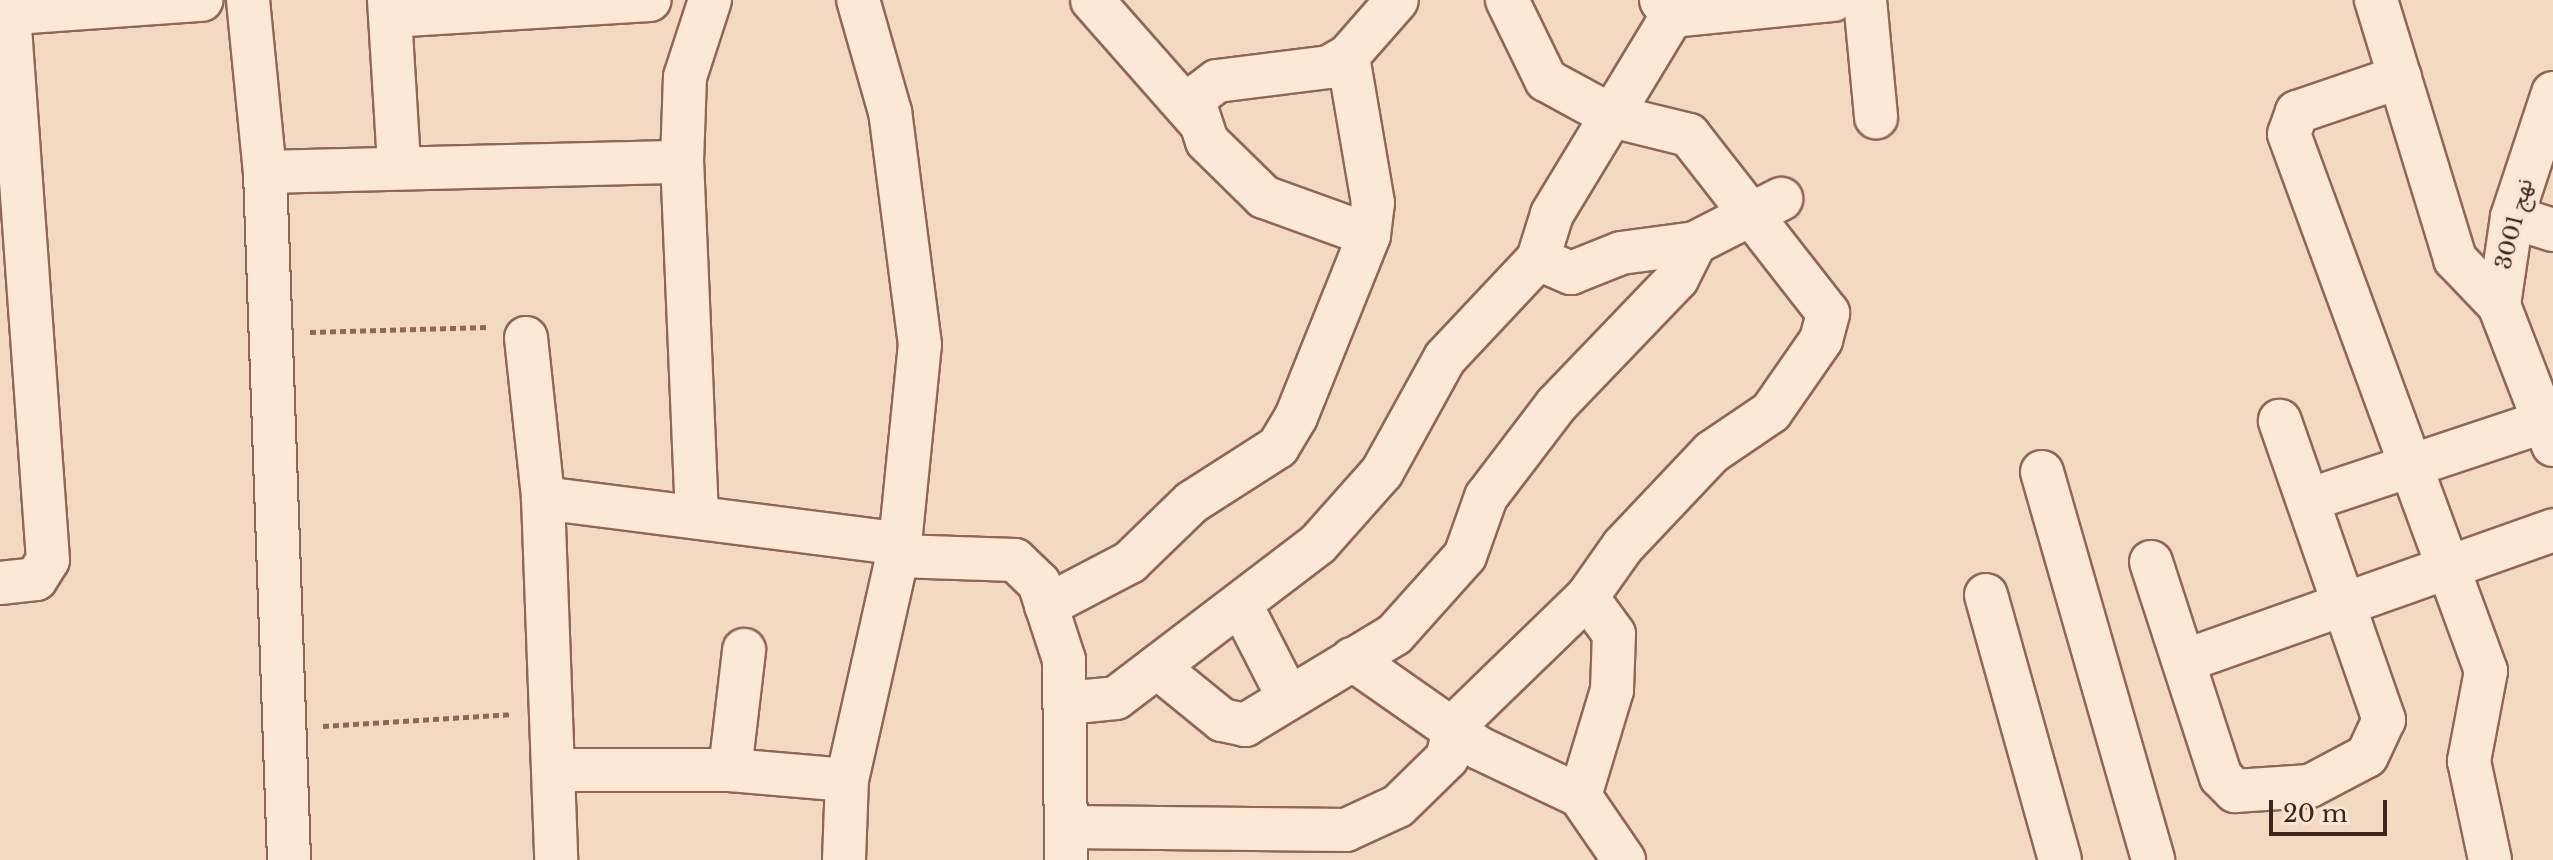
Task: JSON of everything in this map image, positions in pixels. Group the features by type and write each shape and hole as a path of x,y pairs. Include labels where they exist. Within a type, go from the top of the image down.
{"street":[{"path":"0,583 36,579 48,560 5,13 202,0"},
{"path":"248,0 265,172 289,860"},
{"path":"399,163 389,8 650,0"},
{"path":"697,517 682,162 685,77 710,0"},
{"path":"844,860 847,780 899,550 920,345 890,112 858,0"},
{"path":"1092,0 1197,119"},
{"path":"1369,235 1264,197 1207,141 1197,119 1193,99 1217,81 1329,67 1348,56 1397,0"},
{"path":"543,498 697,517 899,550 1015,560 1032,572 1064,660 1066,844 1346,830 1408,796 1447,758 1455,725 1587,597 1623,546 1736,434 1771,412 1821,340 1828,313 1762,206 1689,135 1612,116 1546,80 1507,0"},
{"path":"1066,703 1116,698 1318,544 1382,472 1445,358 1538,259 1552,214 1612,116 1666,8 1833,0"},
{"path":"1865,0 1876,117"},
{"path":"2376,0 2455,259 2499,305"},
{"path":"1046,606 1130,562 1192,502 1278,447 1369,235 1373,203 1348,56"},
{"path":"2400,77 2297,112 2289,134 2486,671 2469,761 2490,860"},
{"name":"نهج 3001","path":"2548,433 2499,305 2512,217 2553,93"},
{"path":"265,172 399,163 682,162"},
{"path":"1538,259 1571,273 1621,253 1695,243 1762,206"},
{"path":"2512,217 2553,230"},
{"path":"1157,667 1222,720 1245,725 1395,634 1465,556 1486,497 1556,405 1677,279 1695,243"},
{"path":"526,338 543,498 556,770 556,860"},
{"path":"2151,562 2221,777 2235,791 2310,786 2367,756 2384,720 2311,499 2280,421"},
{"path":"2311,499 2411,466 2548,433"},
{"path":"2042,472 2153,860"},
{"path":"2184,661 2553,530"},
{"path":"1986,595 2060,860"},
{"path":"1580,796 1613,676 1614,634 1587,597"},
{"path":"1241,605 1288,697"},
{"path":"730,770 744,650"},
{"path":"1352,659 1455,725 1506,763 1580,796 1624,860"},
{"path":"556,770 730,770 847,780"}],"path":[{"path":"272,333 505,327 526,338"},
{"path":"282,728 553,712"}]}
